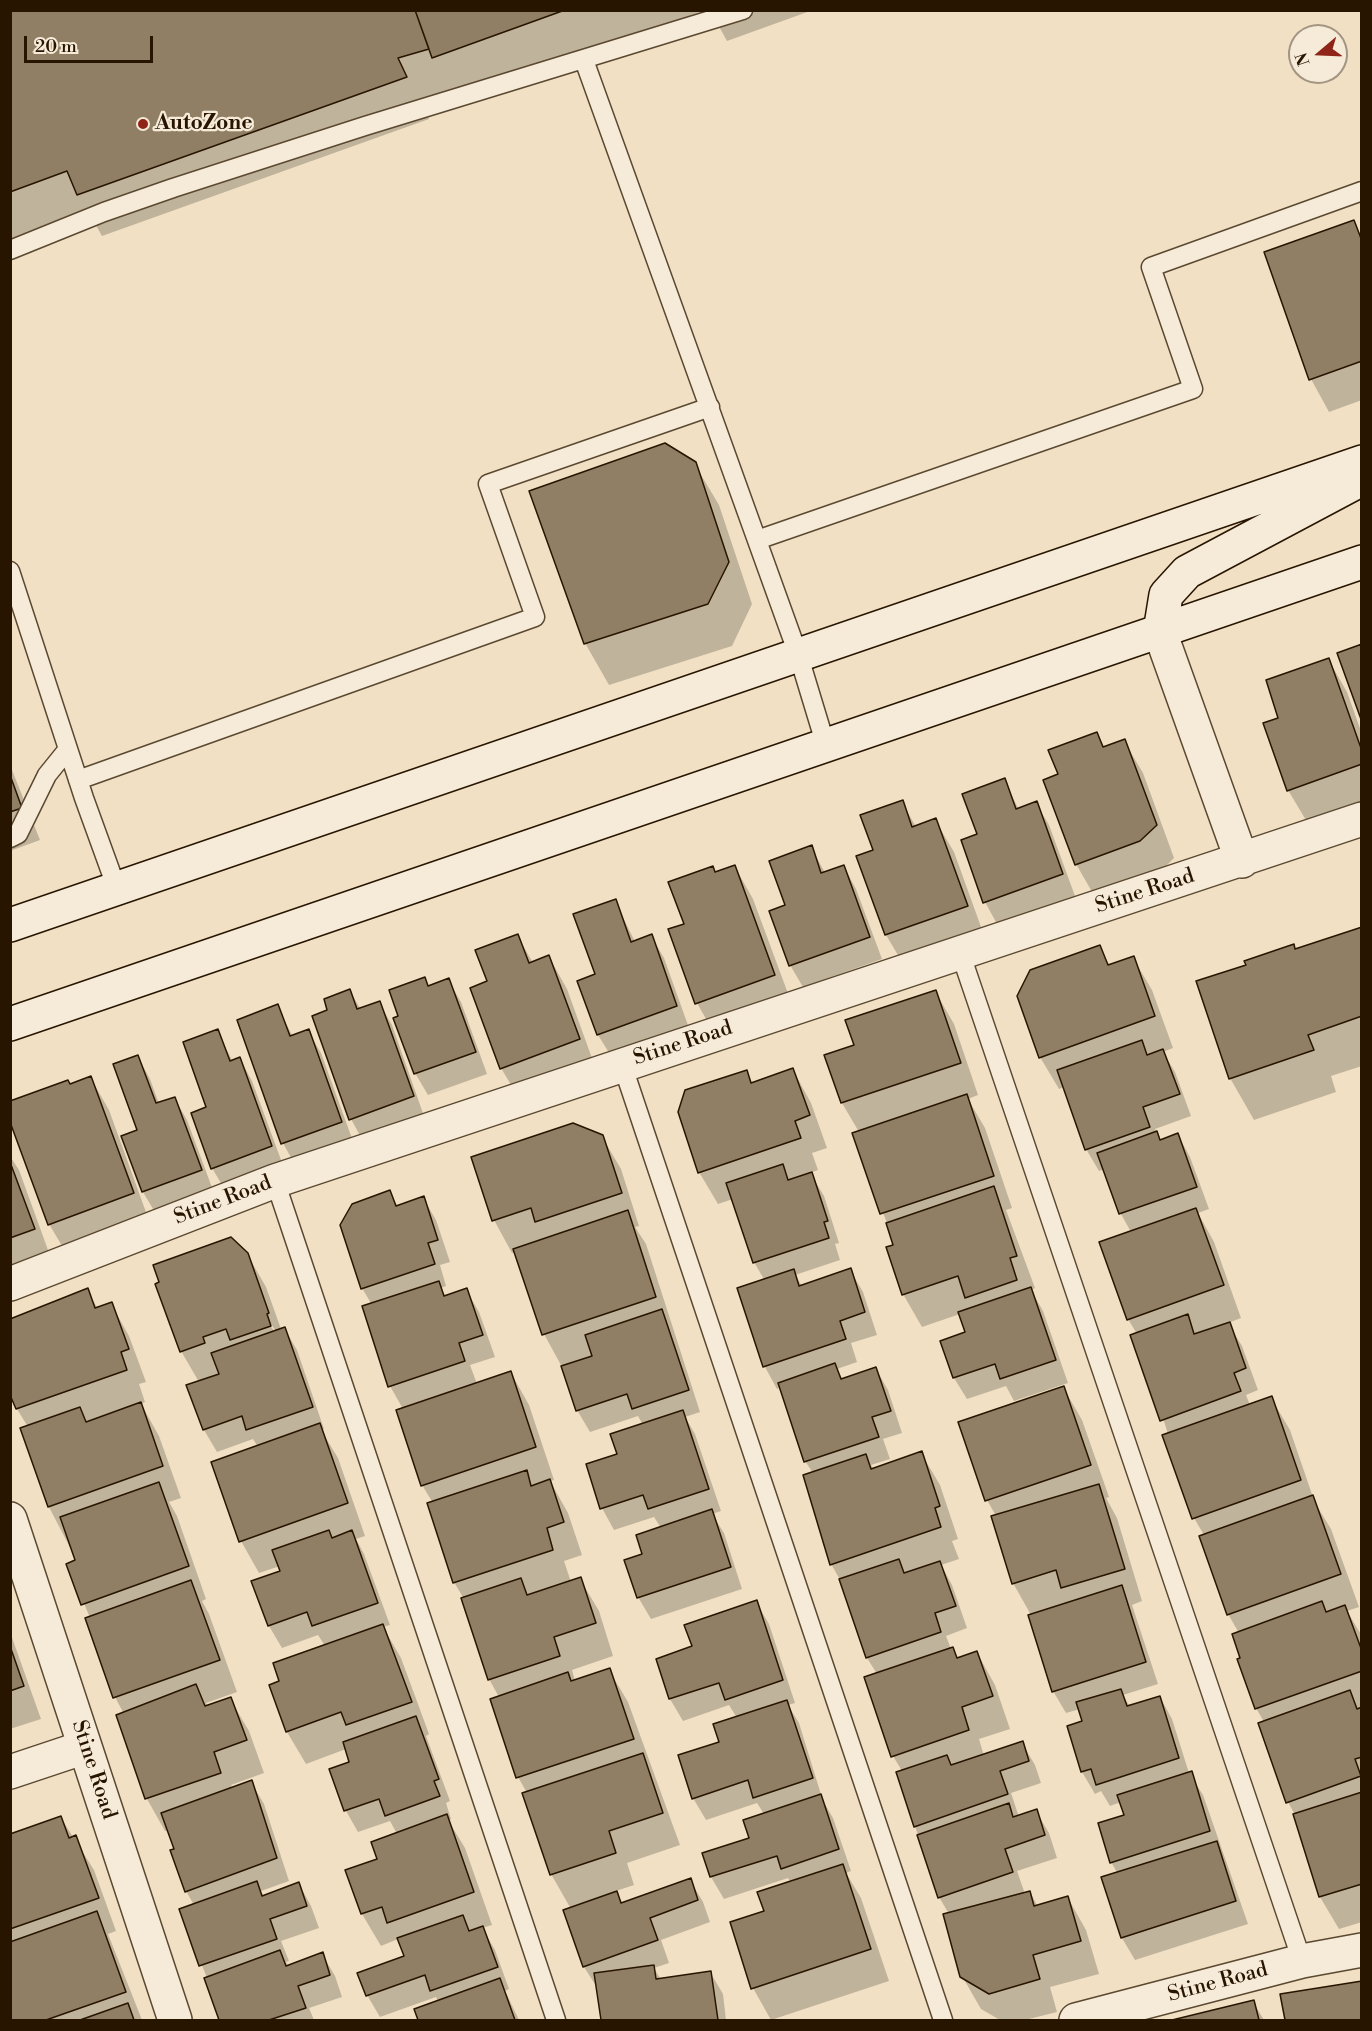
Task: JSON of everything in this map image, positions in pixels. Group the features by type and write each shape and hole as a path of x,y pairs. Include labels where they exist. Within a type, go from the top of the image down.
{"main road":[{"path":"10,925 799,657 1362,462"},
{"path":"1242,861 1160,632 1166,595 1187,572 1362,479"},
{"path":"10,1024 1362,562"},
{"name":"Stine Road","path":"10,1284 275,1181 960,952 1242,861 1362,819"},
{"name":"Stine Road","path":"10,1519 175,2020"},
{"path":"10,1772 85,1747"},
{"name":"Stine Road","path":"1076,2020 1302,1961 1362,1950"}],"lane":[{"path":"10,250 104,212 173,188 374,123 743,10"},
{"path":"584,60 799,657 826,746"},
{"path":"757,540 1193,389 1151,267 1362,191"},
{"path":"78,780 535,617 489,484 710,407"},
{"path":"10,571 18,620 68,749 117,889"},
{"path":"10,838 18,834 47,775 68,749"},
{"path":"960,952 1302,1961"},
{"path":"622,1064 943,2020"},
{"path":"275,1181 556,2020"}],"building":[{"name":"AutoZone","path":"10,10 415,10 429,49 398,58 407,77 77,195 67,171 10,192"},
{"path":"415,10 565,10 432,58"},
{"path":"1354,220 1362,241 1362,361 1309,380 1264,252"},
{"path":"665,443 696,462 729,562 708,604 584,644 529,491"},
{"path":"1362,644 1362,722 1337,653"},
{"path":"1329,658 1362,751 1362,764 1287,791 1263,723 1278,718 1266,680"},
{"path":"1097,732 1103,747 1125,739 1157,825 1140,841 1075,865 1043,780 1058,774 1048,750"},
{"path":"10,775 22,808 10,812"},
{"path":"1005,778 1016,809 1037,801 1063,874 983,903 961,840 977,834 962,794"},
{"path":"903,800 912,827 936,818 968,906 885,935 856,856 873,850 860,815"},
{"path":"812,845 821,873 844,865 870,937 789,966 769,911 785,905 769,861"},
{"path":"735,865 775,975 695,1004 668,929 684,924 668,882 713,866 715,872"},
{"path":"616,899 631,942 652,934 677,1006 597,1035 577,981 595,974 573,914"},
{"path":"1362,927 1362,1016 1308,1035 1314,1050 1229,1079 1196,981 1246,965 1244,961 1294,944 1295,949"},
{"path":"518,934 529,963 549,955 580,1039 500,1069 470,988 487,981 475,950"},
{"path":"1100,945 1108,965 1134,956 1155,1016 1039,1058 1017,996 1030,970"},
{"path":"425,977 428,986 449,978 476,1052 414,1074 393,1018 398,1016 389,990"},
{"path":"350,989 357,1009 380,1001 414,1096 349,1120 312,1016 327,1010 324,999"},
{"path":"936,990 961,1063 841,1103 824,1055 854,1045 845,1020"},
{"path":"278,1004 290,1036 309,1029 342,1122 281,1144 237,1020"},
{"path":"218,1029 230,1061 240,1057 272,1146 211,1169 191,1113 206,1107 183,1042"},
{"path":"1142,1040 1147,1055 1163,1049 1180,1094 1143,1107 1150,1127 1085,1150 1057,1070"},
{"path":"138,1055 156,1103 175,1097 202,1170 142,1192 121,1136 137,1130 113,1064"},
{"path":"793,1068 810,1115 795,1121 801,1138 698,1173 678,1112 685,1090 747,1070 751,1083"},
{"path":"91,1076 134,1193 48,1225 10,1122 10,1101 68,1080 70,1084"},
{"path":"967,1094 994,1176 880,1214 852,1133"},
{"path":"573,1123 603,1135 622,1193 535,1222 531,1208 492,1221 471,1157"},
{"path":"1157,1131 1160,1140 1178,1133 1197,1187 1119,1214 1097,1153"},
{"path":"10,1162 35,1229 10,1238"},
{"path":"783,1164 788,1180 812,1172 828,1221 824,1222 829,1238 753,1263 726,1183"},
{"path":"994,1186 1017,1256 1010,1258 1017,1280 965,1298 958,1276 902,1295 886,1247 893,1245 886,1223"},
{"path":"390,1190 396,1206 424,1196 438,1240 428,1243 435,1264 361,1289 340,1225 352,1204"},
{"path":"1196,1208 1224,1285 1127,1320 1099,1242"},
{"path":"628,1210 656,1297 542,1335 513,1249"},
{"path":"231,1237 248,1253 269,1313 267,1314 271,1326 230,1340 226,1329 203,1337 205,1343 180,1352 155,1284 159,1282 153,1265"},
{"path":"851,1268 865,1312 840,1321 846,1339 763,1367 737,1288 794,1269 799,1286"},
{"path":"439,1281 444,1296 467,1288 483,1335 459,1343 465,1361 388,1387 362,1306"},
{"path":"1031,1287 1056,1360 1000,1379 995,1364 953,1378 940,1341 965,1332 958,1312"},
{"path":"88,1288 95,1308 112,1302 129,1349 121,1352 127,1370 16,1409 10,1395 10,1319"},
{"path":"662,1309 689,1390 632,1409 627,1394 576,1411 561,1366 592,1356 585,1335"},
{"path":"1188,1314 1194,1334 1230,1322 1246,1368 1234,1373 1241,1391 1160,1421 1130,1335"},
{"path":"285,1327 313,1407 246,1430 242,1416 203,1430 186,1385 219,1374 211,1353"},
{"path":"835,1363 841,1379 876,1367 891,1411 872,1417 879,1437 804,1462 778,1383"},
{"path":"511,1371 536,1447 421,1486 396,1410"},
{"path":"1064,1386 1091,1465 985,1501 958,1422"},
{"path":"1272,1396 1301,1480 1192,1519 1162,1435"},
{"path":"141,1402 163,1466 48,1507 20,1428 80,1407 86,1422"},
{"path":"683,1410 709,1489 648,1509 643,1495 600,1509 586,1464 617,1454 610,1434"},
{"path":"320,1423 348,1503 239,1542 211,1462"},
{"path":"922,1451 940,1506 935,1508 941,1527 830,1565 803,1475 866,1454 871,1469"},
{"path":"527,1470 531,1486 550,1479 564,1522 547,1528 553,1550 453,1583 427,1503"},
{"path":"159,1482 189,1566 81,1605 66,1564 75,1560 60,1517"},
{"path":"1099,1484 1125,1569 1061,1588 1056,1570 1012,1584 991,1516"},
{"path":"1313,1495 1341,1574 1227,1615 1199,1536"},
{"path":"712,1509 731,1567 637,1598 624,1560 642,1554 636,1535"},
{"path":"329,1530 332,1538 352,1530 378,1603 312,1626 307,1612 268,1626 251,1581 280,1571 272,1550"},
{"path":"899,1559 904,1573 940,1561 956,1606 935,1613 941,1632 866,1658 839,1579"},
{"path":"581,1577 596,1623 554,1637 560,1656 488,1680 461,1598 521,1578 527,1595"},
{"path":"191,1580 220,1660 113,1698 85,1618"},
{"path":"1122,1585 1146,1662 1052,1692 1028,1615"},
{"path":"757,1600 783,1680 725,1700 719,1683 669,1699 656,1659 692,1646 684,1625"},
{"path":"1322,1601 1326,1612 1345,1605 1362,1651 1362,1671 1255,1709 1237,1659 1240,1658 1232,1634"},
{"path":"383,1624 412,1702 346,1725 341,1712 286,1732 269,1685 279,1681 273,1663"},
{"path":"10,1646 24,1686 10,1691"},
{"path":"953,1647 957,1658 977,1651 993,1696 962,1707 969,1730 891,1757 864,1677"},
{"path":"610,1668 634,1739 516,1778 490,1699 568,1672 571,1681"},
{"path":"196,1684 205,1706 231,1697 247,1740 214,1752 221,1773 145,1799 116,1715"},
{"path":"1121,1689 1127,1706 1160,1696 1179,1758 1096,1785 1091,1769 1081,1772 1067,1726 1082,1721 1076,1702"},
{"path":"1350,1690 1357,1709 1362,1707 1362,1757 1355,1759 1361,1776 1286,1803 1258,1723"},
{"path":"787,1700 813,1778 753,1798 748,1780 692,1799 678,1755 719,1742 713,1724"},
{"path":"416,1716 439,1779 434,1781 440,1796 385,1816 379,1799 344,1811 329,1769 349,1762 343,1742"},
{"path":"1023,1741 1029,1761 1000,1771 1008,1794 914,1827 896,1772 947,1755 951,1765"},
{"path":"643,1753 663,1813 609,1831 616,1853 550,1875 522,1793"},
{"path":"1192,1771 1210,1831 1110,1863 1098,1823 1124,1815 1117,1795"},
{"path":"252,1780 277,1858 185,1892 170,1850 174,1849 161,1813"},
{"path":"1362,1792 1362,1884 1319,1897 1293,1814"},
{"path":"821,1794 839,1849 781,1869 777,1856 710,1877 702,1853 749,1838 743,1820"},
{"path":"1009,1803 1013,1817 1037,1809 1045,1835 1005,1849 1013,1872 938,1898 917,1835"},
{"path":"447,1814 474,1892 387,1923 382,1907 361,1914 345,1870 377,1859 371,1842"},
{"path":"61,1816 69,1838 76,1835 99,1898 10,1929 10,1834"},
{"path":"1217,1841 1236,1901 1121,1938 1101,1877"},
{"path":"843,1864 871,1949 751,1989 730,1922 764,1911 757,1892"},
{"path":"691,1878 698,1900 650,1918 658,1940 583,1967 563,1910 617,1891 621,1903"},
{"path":"257,1881 262,1896 299,1882 307,1906 270,1919 277,1939 199,1966 179,1909"},
{"path":"1030,1891 1034,1906 1068,1896 1081,1941 1033,1955 1040,1979 989,1994 960,1977 943,1914"},
{"path":"97,1911 126,1992 46,2020 10,2020 10,1942"},
{"path":"463,1915 469,1931 483,1926 498,1967 430,1991 425,1975 366,1996 357,1973 404,1956 397,1938"},
{"path":"280,1950 286,1966 323,1952 330,1975 298,1986 306,2008 269,2020 219,2020 204,1978"},
{"path":"654,1965 656,1979 711,1971 718,2020 601,2020 594,1973"},
{"path":"500,1978 515,2020 418,2020 414,2009"},
{"path":"1362,1981 1362,2020 1285,2020 1280,1994"},
{"path":"1254,2000 1259,2020 1172,2020"},
{"path":"128,2003 134,2020 80,2020"}],"place":[{"name":"AutoZone","path":"143,124"}]}
